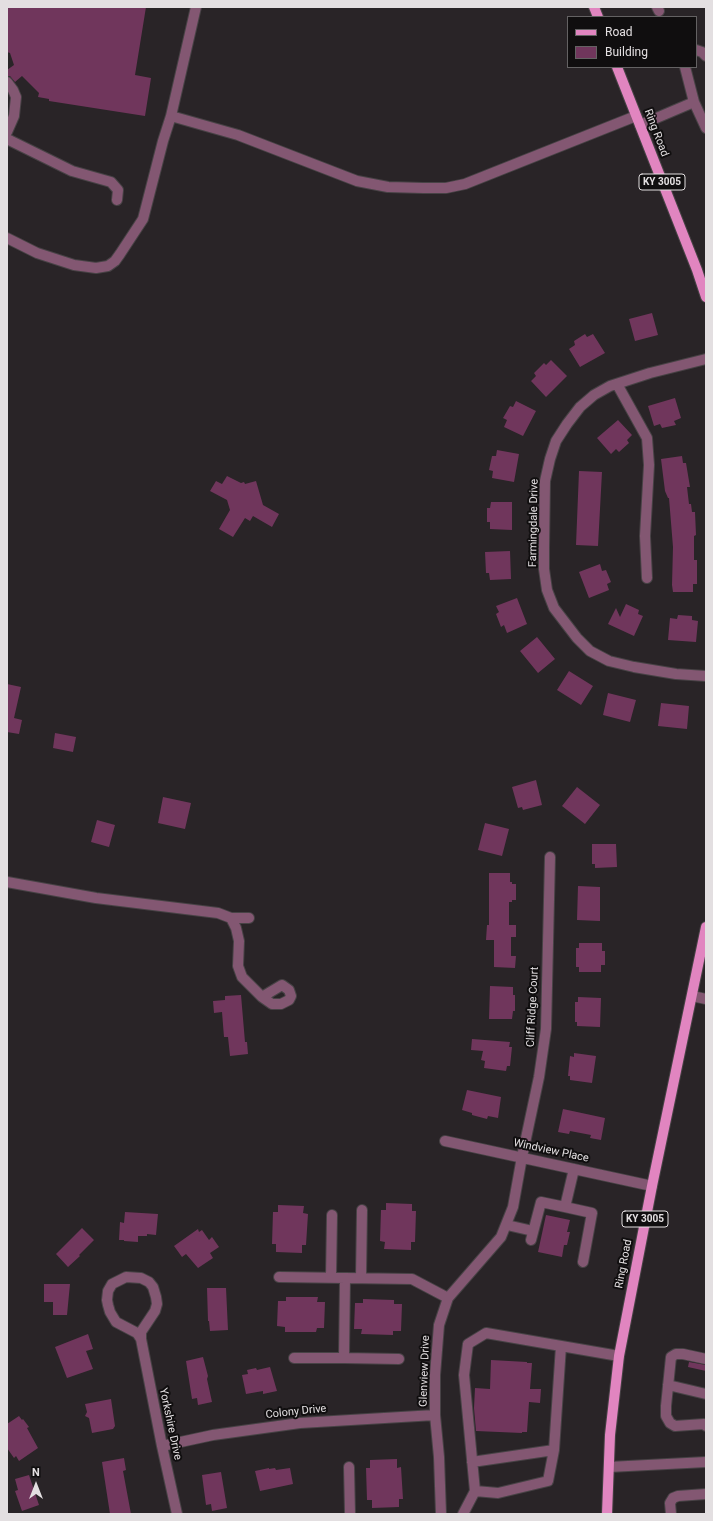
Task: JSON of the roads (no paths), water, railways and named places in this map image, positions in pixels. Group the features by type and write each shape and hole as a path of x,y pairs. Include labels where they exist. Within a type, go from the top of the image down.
{"main road":[{"name":"Ring Road","path":"617,68 697,270 706,297"},
{"name":"Ring Road","path":"607,1514 611,1427 619,1356 652,1186 706,927"}],"street":[{"path":"7,238 37,253 74,265 96,268 108,266 115,261 143,219 170,116 196,7"},
{"path":"697,50 702,52 706,56"},
{"path":"685,68 694,102 706,128"},
{"path":"7,82 16,97 14,116 7,132"},
{"path":"170,116 238,135 357,180 388,187 446,188 465,184 638,120 694,102"},
{"path":"7,140 72,171 111,182 118,190 117,200"},
{"name":"Farmingdale Drive","path":"706,359 617,384 594,395 580,407 556,441 545,481 544,569 547,590 554,608 563,621 590,651 609,660 634,667 676,674 706,676"},
{"path":"617,384 647,438 649,464 645,536 647,578"},
{"name":"Cliff Ridge Court","path":"522,1157 539,1077 546,1029 550,857"},
{"path":"7,882 96,898 218,913 231,918 249,918"},
{"path":"231,918 236,928 239,941 238,966 242,977 262,997"},
{"path":"692,996 706,998"},
{"name":"Windview Place","path":"445,1141 652,1186"},
{"name":"Glenview Drive","path":"442,1514 435,1415 435,1359 439,1325 448,1298 492,1249 501,1237 507,1225 513,1207 522,1157"},
{"path":"565,1207 574,1169"},
{"path":"507,1225 532,1236 541,1202 592,1213 582,1262"},
{"path":"361,1278 362,1210"},
{"path":"331,1278 332,1215"},
{"path":"126,1277 141,1278 149,1282 153,1287 156,1297 155,1311 141,1332 141,1339 137,1333 116,1322 108,1305 108,1291 112,1284 126,1277"},
{"path":"279,1277 412,1278 448,1298"},
{"path":"344,1358 345,1278"},
{"path":"463,1514 475,1491 464,1375 468,1344 486,1333 619,1356"},
{"name":"Yorkshire Drive","path":"141,1339 177,1514"},
{"path":"475,1491 498,1493 548,1481 554,1450 561,1346"},
{"path":"706,1359 683,1354 676,1354 671,1357 666,1411 666,1416 670,1423 675,1426 704,1424 706,1426"},
{"path":"294,1358 399,1359"},
{"path":"668,1385 706,1394"},
{"name":"Colony Drive","path":"162,1446 213,1435 300,1423 435,1415"},
{"path":"472,1462 554,1450"},
{"path":"609,1467 706,1462"},
{"path":"349,1467 350,1514"},
{"path":"671,1514 670,1503 672,1498 678,1496 706,1494"}]}
